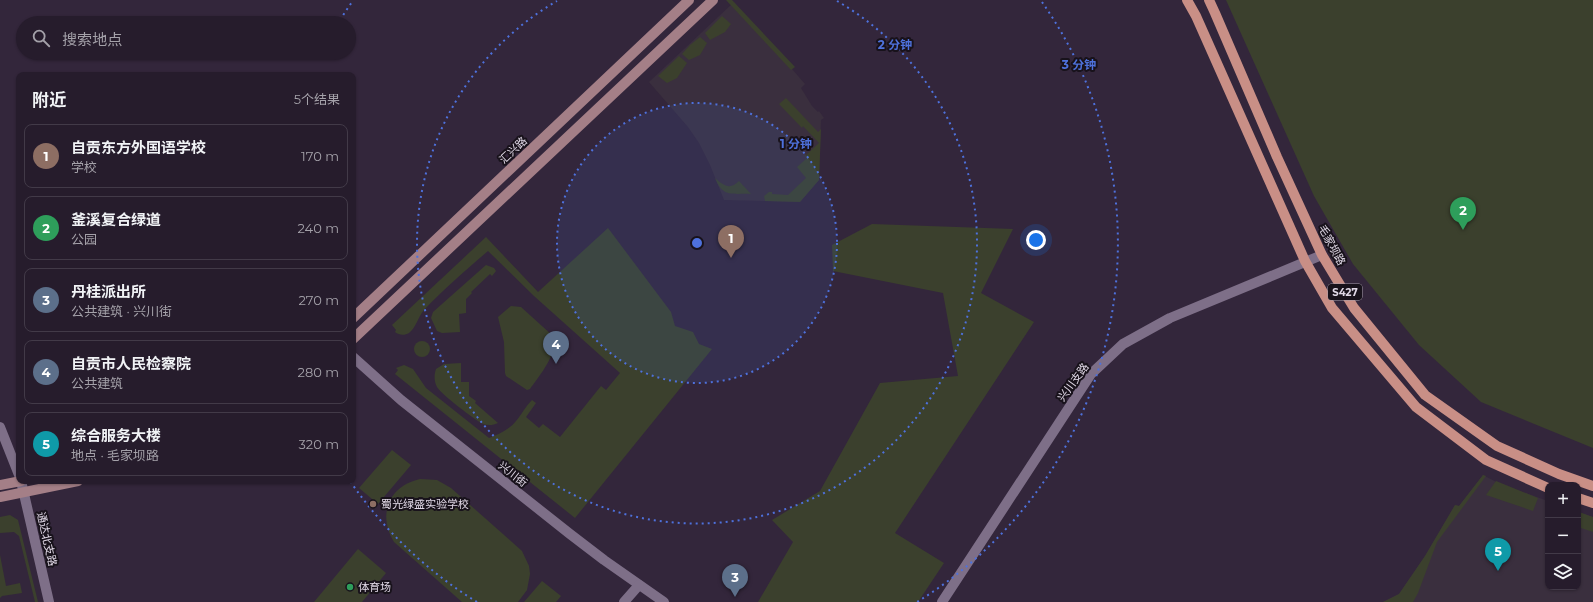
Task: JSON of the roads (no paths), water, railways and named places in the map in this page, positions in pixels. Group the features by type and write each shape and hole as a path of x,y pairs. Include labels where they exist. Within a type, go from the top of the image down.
{"main road":[{"name":"汇兴路","path":"356,315 689,0"},
{"path":"356,336 713,0"},
{"name":"S427","path":"1187,0 1196,16 1305,261 1332,308 1416,407 1486,460 1545,487"},
{"name":"毛家坝路","path":"1209,0 1216,13 1277,158 1322,255 1354,308 1425,395 1497,446 1559,474 1593,486"},
{"path":"0,485 16,482"},
{"path":"0,497 63,484"},
{"path":"1581,499 1593,503"}],"street":[{"name":"兴川支路","path":"942,602 1091,374 1123,344 1170,318 1322,255"},
{"name":"兴川街","path":"356,360 401,400 604,560 664,602"},
{"path":"0,427 16,467"},
{"name":"通达北支路","path":"22,484 49,602"},
{"path":"624,602 638,585"}],"place":[{"name":"釜溪复合绿道","path":"1463,230"},
{"name":"自贡东方外国语学校","path":"731,258"},
{"name":"自贡市人民检察院","path":"556,364"},
{"name":"蜀光绿盛实验学校","path":"373,504"},
{"name":"综合服务大楼","path":"1498,571"},
{"name":"体育场","path":"350,587"},
{"name":"丹桂派出所","path":"735,597"}]}
